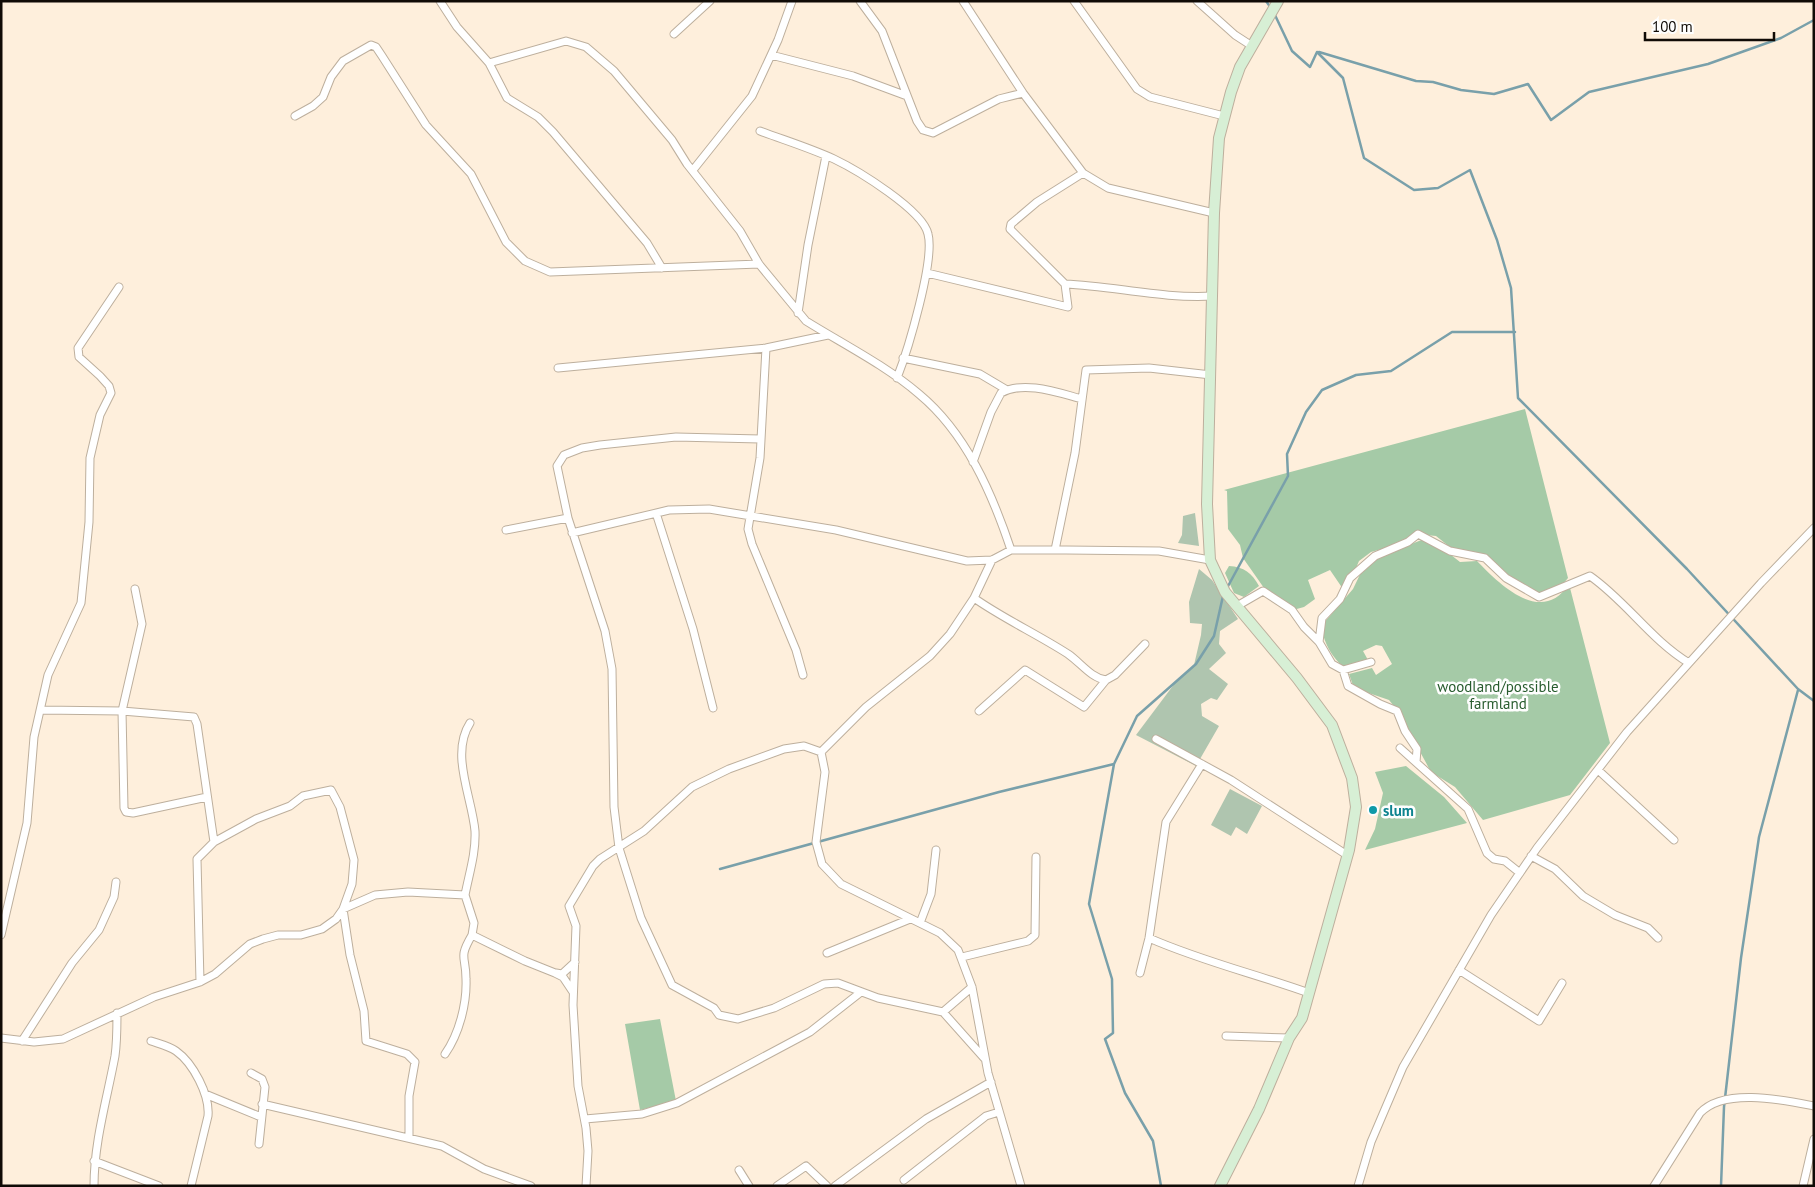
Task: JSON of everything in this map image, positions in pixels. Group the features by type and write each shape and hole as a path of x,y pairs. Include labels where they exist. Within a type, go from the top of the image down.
{"main road":[{"path":"1220,1186 1259,1108 1289,1038 1302,1018 1347,855 1356,807 1352,778 1332,725 1297,678 1225,592 1210,560 1207,504 1214,213 1219,138 1240,67 1278,1"}],"street":[{"path":"440,1 457,27 489,63 507,98 538,117 553,132 647,243 662,268"},
{"path":"674,34 710,1"},
{"path":"693,170 752,96 771,55 792,1"},
{"path":"860,1 882,31 907,96 923,130 933,133 999,99 1023,93"},
{"path":"962,1 1023,93 1083,173 1108,188 1214,213"},
{"path":"1074,1 1137,90 1150,97 1224,116"},
{"path":"1197,1 1235,35 1252,46"},
{"path":"489,63 566,41 586,47 614,71 672,140 740,231 759,264 798,313 806,321 897,378 937,411 953,429 995,504 1011,550"},
{"path":"295,116 313,106 323,97 331,77 343,61 371,45 382,56 426,125 471,174 506,242 524,261 550,272 759,264"},
{"path":"771,55 854,76 907,96"},
{"path":"760,131 826,156 874,182 904,204 923,223 928,233 930,255 927,273 897,378"},
{"path":"798,313 808,245 826,156"},
{"path":"927,273 1068,307 1065,284 1010,229 1011,224 1037,202 1083,173"},
{"path":"1065,284 1099,285 1177,297 1213,296"},
{"path":"1,935 27,823 30,766 34,737 48,675 81,603 89,522 90,458 100,415 110,393 109,386 79,357 78,348 119,287"},
{"path":"558,368 766,348 828,335"},
{"path":"766,348 760,458 748,529 752,544 796,650 803,675"},
{"path":"903,358 980,374 1007,390"},
{"path":"1055,550 1075,452 1085,374 1089,369 1149,368 1211,375"},
{"path":"973,462 991,412 1002,393 1007,390 1041,389 1082,399"},
{"path":"760,439 676,437 600,445 564,455 558,466 568,518 605,631 612,669 614,806 619,848 641,918 669,981 675,988 714,1008 719,1015 738,1019 753,1015 774,1008 824,984 838,983 909,1006 943,1012 984,1058"},
{"path":"572,533 656,512 709,509 836,530 967,561 992,560 1011,550 1160,551 1210,560"},
{"path":"656,512 693,629 713,708"},
{"path":"506,530 568,518"},
{"path":"1358,1186 1374,1134 1403,1067 1491,915 1531,856 1627,732 1814,528"},
{"path":"1319,642 1322,618 1340,599 1350,578 1375,556 1408,542 1418,534 1450,551 1485,558 1506,578 1539,597 1590,576 1609,589 1670,652 1689,663"},
{"path":"821,752 866,707 930,656 950,634 974,598 992,560"},
{"path":"135,589 142,624 122,711 126,812 133,813 207,797"},
{"path":"1237,606 1263,591 1292,610 1304,627 1319,642 1332,664 1343,670 1348,686 1397,711 1416,749 1416,762"},
{"path":"974,598 999,615 1068,654 1099,679 1106,680"},
{"path":"979,711 1025,670 1084,707 1106,680 1115,675 1145,644"},
{"path":"1343,670 1371,662"},
{"path":"41,710 122,711 194,717 214,842"},
{"path":"445,1054 457,1030 466,979 463,951 472,935 474,923 465,896 474,853 472,806 464,780 463,762 464,737 470,723"},
{"path":"1156,738 1231,780 1347,855"},
{"path":"586,1186 588,1150 585,1119 578,1086 573,992 576,926 568,906 593,866 664,815 692,787 729,769 794,748 804,746 821,752"},
{"path":"1400,748 1468,809 1487,854 1494,859 1505,861 1520,873"},
{"path":"821,752 825,772 816,842 822,864 841,884 864,893 952,942 962,957 972,987 984,1058 1021,1186"},
{"path":"1140,973 1149,938 1166,822 1202,764"},
{"path":"1598,770 1674,840"},
{"path":"1,1038 34,1042 64,1039 154,997 200,982 215,974 250,944 278,935 301,934 322,929 336,919 343,910 352,884 354,860 340,808 331,790 303,796 290,806 256,819 214,842 197,860 200,982"},
{"path":"920,923 929,900 936,850"},
{"path":"1531,856 1555,869 1583,896 1615,914 1648,928 1658,938"},
{"path":"962,957 1028,941 1035,935 1036,857"},
{"path":"22,1041 72,963 99,930 114,898 116,882"},
{"path":"343,910 375,895 390,892 465,896"},
{"path":"343,910 350,955 364,1011 366,1041 407,1054 415,1062 410,1096 410,1138"},
{"path":"827,953 910,919"},
{"path":"472,935 525,961 555,973 562,977 573,992"},
{"path":"1149,938 1186,954 1253,972 1309,993"},
{"path":"555,973 562,974 575,962"},
{"path":"1459,970 1539,1021 1562,983"},
{"path":"943,1012 972,987"},
{"path":"585,1119 642,1114 677,1103 810,1032 861,992"},
{"path":"94,1186 94,1161 98,1152 104,1106 115,1054 117,1013"},
{"path":"1226,1036 1289,1038"},
{"path":"151,1041 171,1048 188,1061 205,1094 208,1116 190,1186"},
{"path":"251,1073 264,1082 259,1144"},
{"path":"835,1186 926,1118 991,1082"},
{"path":"205,1094 261,1117"},
{"path":"1654,1186 1700,1114 1710,1105 1726,1099 1777,1098 1814,1106"},
{"path":"262,1104 442,1146 484,1169 531,1186"},
{"path":"904,1180 986,1116 999,1112"},
{"path":"1803,1186 1814,1139"},
{"path":"94,1161 159,1186"},
{"path":"777,1186 806,1166 827,1186"},
{"path":"739,1170 750,1186"}],"green space":[{"path":"1525,409 1568,578 1557,591 1534,596 1476,553 1455,551 1436,536 1416,534 1396,545 1371,552 1359,561 1351,580 1343,589 1330,570 1308,580 1315,599 1304,607 1293,610 1264,588 1243,558 1240,545 1228,529 1227,491 1224,490"},
{"path":"1195,513 1199,546 1178,543 1182,535 1183,516"},
{"name":"woodland/possible farmland","path":"1424,539 1437,544 1460,562 1477,561 1509,590 1534,602 1546,602 1558,596 1569,584 1610,743 1570,795 1483,820 1455,787 1431,772 1398,711 1389,700 1354,688 1349,674 1372,668 1376,675 1392,664 1382,646 1376,645 1363,651 1368,660 1345,668 1336,660 1329,649 1322,631 1322,625 1353,589 1366,562"},
{"path":"1229,566 1247,572 1259,586 1244,597 1234,593 1225,573"},
{"path":"1199,569 1212,580 1238,619 1220,631 1219,644 1226,653 1209,669 1228,684 1217,700 1211,698 1201,704 1202,716 1219,726 1196,766 1136,735 1175,683 1194,665 1202,624 1190,623 1189,602"},
{"path":"1406,766 1444,797 1467,823 1365,850 1375,829 1383,793 1375,772"},
{"path":"1230,789 1262,806 1247,834 1236,827 1231,836 1211,825"},
{"path":"660,1019 676,1101 640,1110 625,1024"}],"waterway":[{"path":"1266,1 1271,8"},
{"path":"1274,13 1292,51 1310,67 1317,52 1343,78 1364,158 1414,190 1438,188 1470,170 1497,240 1511,288 1518,398 1687,569 1798,689 1814,701"},
{"path":"1319,52 1416,81 1433,82 1461,90 1494,94 1528,84 1551,120 1589,92 1708,64 1781,38 1814,20"},
{"path":"1227,588 1288,476 1287,454 1306,412 1322,390 1356,375 1391,371 1452,332 1515,332"},
{"path":"1161,1186 1153,1141 1125,1093 1105,1039 1113,1033 1112,979 1089,904 1114,764 1137,716 1196,664 1214,636 1223,596"},
{"path":"1721,1186 1724,1107 1741,958 1759,837 1798,690"},
{"path":"720,869 999,792 1114,764"}],"place":[{"name":"slum","path":"1373,810"}]}
